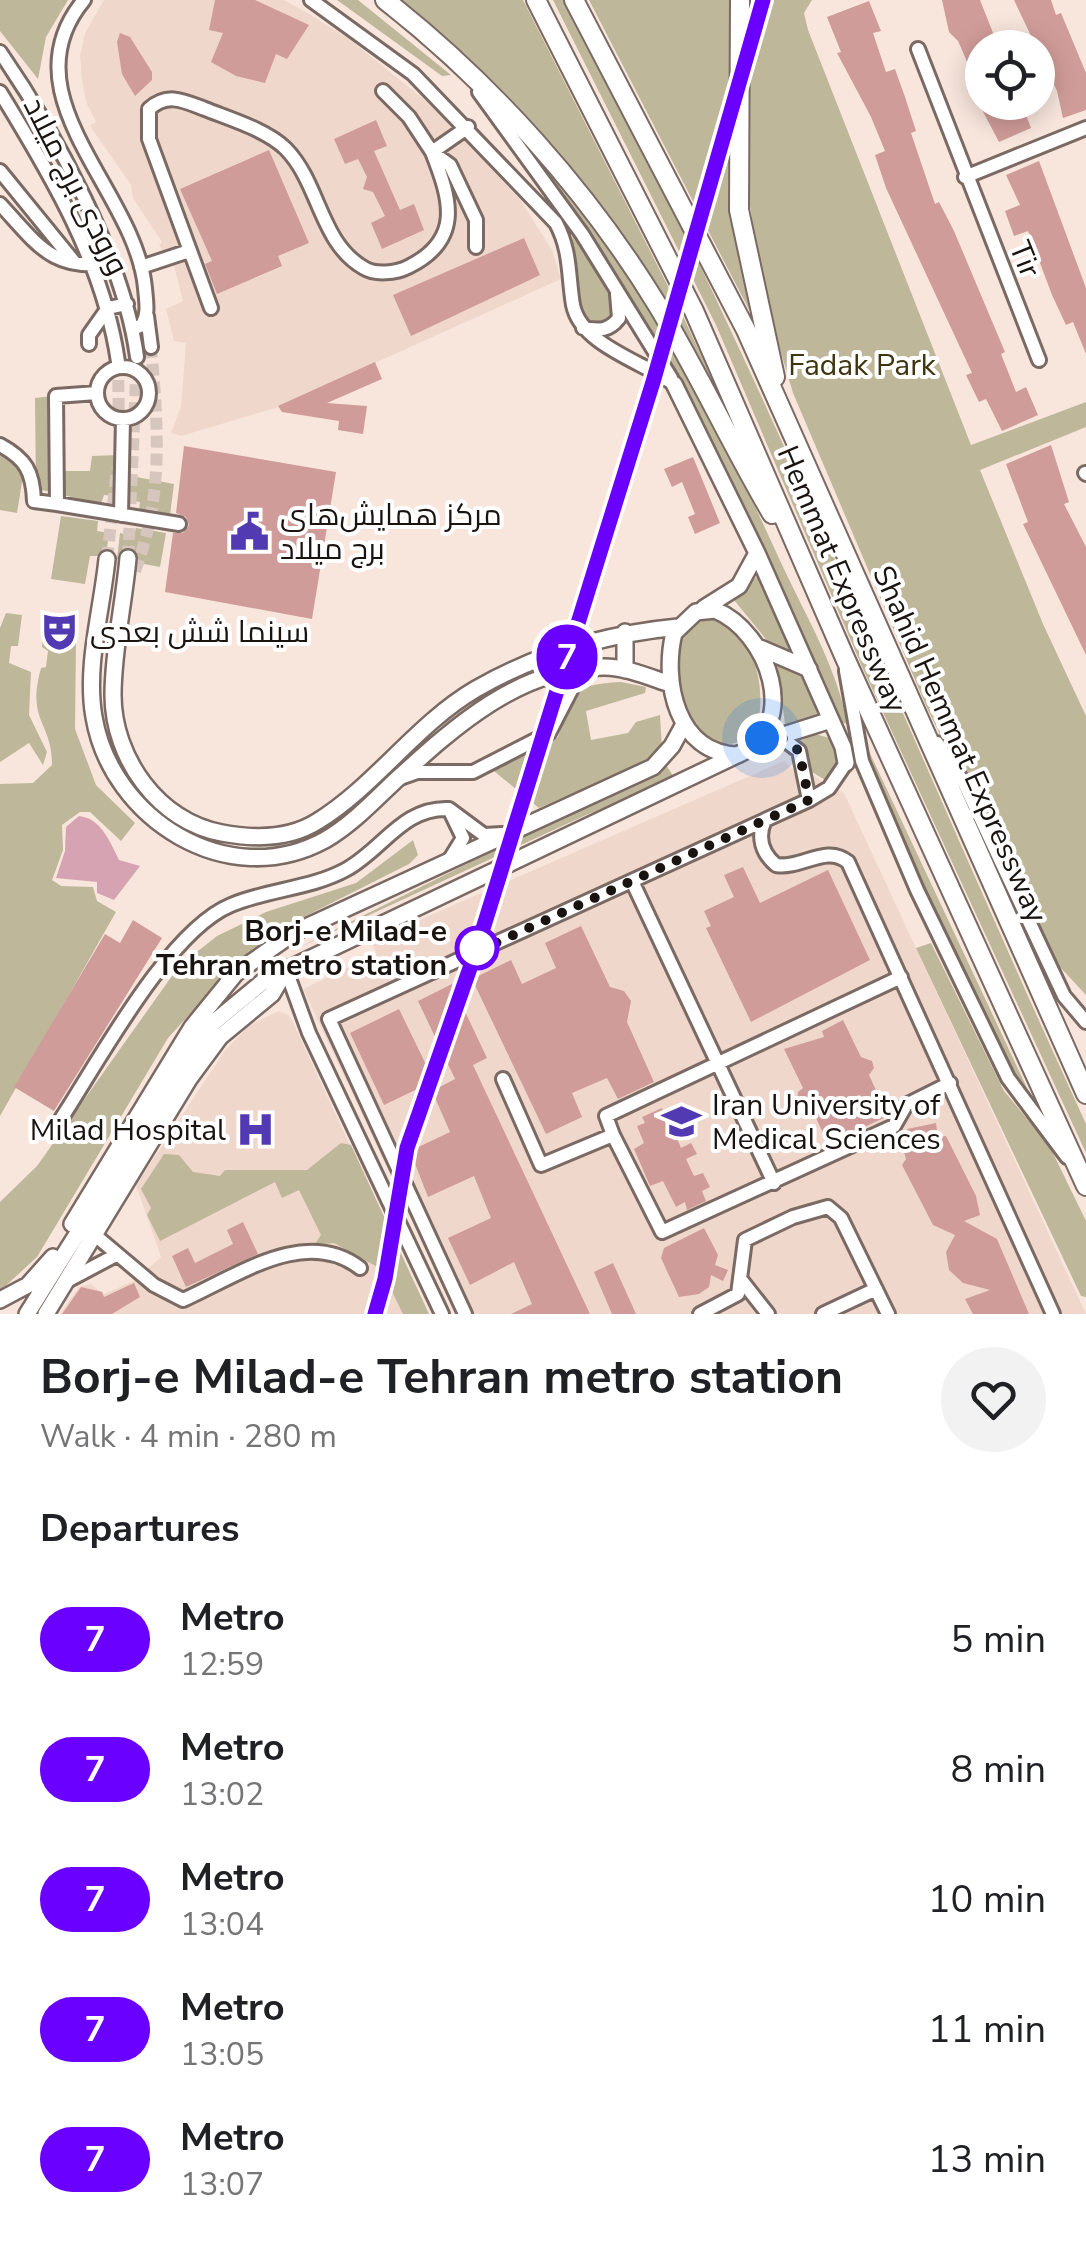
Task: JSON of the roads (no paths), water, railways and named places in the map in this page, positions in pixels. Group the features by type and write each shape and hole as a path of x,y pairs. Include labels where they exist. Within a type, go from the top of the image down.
{"highway":[{"path":"385,0 460,65 533,140 623,252 687,356 738,456 810,577"},
{"name":"Hemmat Expressway","path":"536,0 694,311 845,658 1083,1180"},
{"name":"Hemmat Expressway","path":"574,0 746,330 784,416"},
{"path":"742,0 740,210 784,416"},
{"name":"Shahid Hemmat Expressway","path":"784,416 1086,1094"}],"main road":[{"path":"674,384 757,553 846,763"},
{"path":"737,755 704,746 684,724 670,684 670,650 678,627 738,586 757,553"},
{"path":"108,558 92,675 94,717 106,758 126,797 162,828 202,849 244,856 287,853 323,840 482,707 525,685 577,669 625,670 670,684"},
{"path":"128,575 113,695 116,721 130,761 141,780 172,812 208,831 246,838 284,835 314,824 472,691 518,668 625,632 678,627"},
{"path":"696,612 715,610 734,617 760,648 768,671 772,706 758,743"},
{"path":"625,632 625,670"},
{"path":"575,646 583,656 577,669"},
{"path":"760,648 809,669"},
{"path":"27,1314 198,1042 247,993 286,970 758,743 831,720"},
{"path":"0,1300 28,1284 48,1264 158,1082 225,983 295,932 653,767 672,746 684,724"},
{"path":"46,1314 96,1236 151,1135 189,1079 220,1037 272,994 286,970"}],"street":[{"path":"84,0 60,46 57,80 68,116 114,199 141,268 151,347"},
{"path":"311,0 413,74 468,126 556,222 567,244 572,301 582,328 674,384"},
{"name":"Tir","path":"918,49 964,176 1039,360"},
{"path":"0,52 114,263 137,357"},
{"path":"460,65 613,282 674,384"},
{"path":"211,308 149,139 149,109 171,97 284,146 299,164 343,254 369,272 400,271 428,257 448,229 448,193 432,152 409,117 383,91"},
{"name":"ورودی برج میلاد","path":"0,92 93,266 108,308 118,362"},
{"path":"432,152 468,126"},
{"path":"964,176 1086,128"},
{"path":"432,152 450,165 476,220 476,247"},
{"path":"0,171 76,265"},
{"path":"0,204 46,254 76,265 114,263"},
{"path":"141,268 190,251"},
{"path":"582,328 604,330 619,318 613,282"},
{"path":"90,344 89,335 108,308 127,304"},
{"path":"133,330 142,325 147,314"},
{"path":"116,368 142,374 150,389 146,407 123,419 108,414 97,393 102,378 116,368"},
{"path":"57,504 56,396 97,393"},
{"path":"121,515 123,419"},
{"path":"0,445 26,463 33,475 34,500 179,524"},
{"path":"106,578 128,575"},
{"path":"845,658 862,761 917,890 1008,1078 1083,1180"},
{"path":"398,779 417,772 473,772 550,733 577,669"},
{"path":"911,704 964,784 1045,960 1064,996 1086,1022"},
{"path":"782,738 799,751 809,800"},
{"path":"466,1314 328,1019 809,800 828,788 846,763"},
{"path":"61,1119 163,964 196,927 229,906 310,885 344,870 369,855 408,818 434,808 449,808 484,835 504,834"},
{"path":"441,866 455,856 463,838 449,808"},
{"path":"765,820 760,830 762,846 776,865 790,867 826,854 838,854 848,862 1053,1314"},
{"path":"632,881 774,1183"},
{"path":"286,970 309,1034 442,1314"},
{"path":"901,978 606,1116 614,1135 662,1232 894,1126 906,1105 950,1083"},
{"path":"503,1079 540,1165 614,1135"},
{"path":"700,1314 731,1308 742,1281 740,1258 745,1240 792,1217 828,1206 841,1218 888,1314"},
{"path":"96,1236 154,1286 183,1300 288,1254 313,1249 335,1252 360,1268"},
{"path":"67,1281 116,1256"},
{"path":"742,1281 768,1314"},
{"path":"823,1314 876,1289"}],"tunnel":[{"path":"135,571 155,488 157,433 151,347"},
{"path":"128,558 137,357"},
{"path":"118,362 119,429"},
{"path":"107,559 117,469"}],"metro line":[{"name":"7","path":"375,1314 385,1279 398,1183 407,1148 477,948 653,382 763,0"}],"place":[{"name":"مرکز همایش‌های برج میلاد","path":"250,532"},
{"name":"سینما شش بعدی","path":"60,632"},
{"name":"Borj-e Milad-e Tehran metro station","path":"477,948"},
{"name":"Iran University of Medical Sciences","path":"682,1122"},
{"name":"Milad Hospital","path":"256,1130"}],"park label":[{"name":"Fadak Park","path":"862,365"}]}
